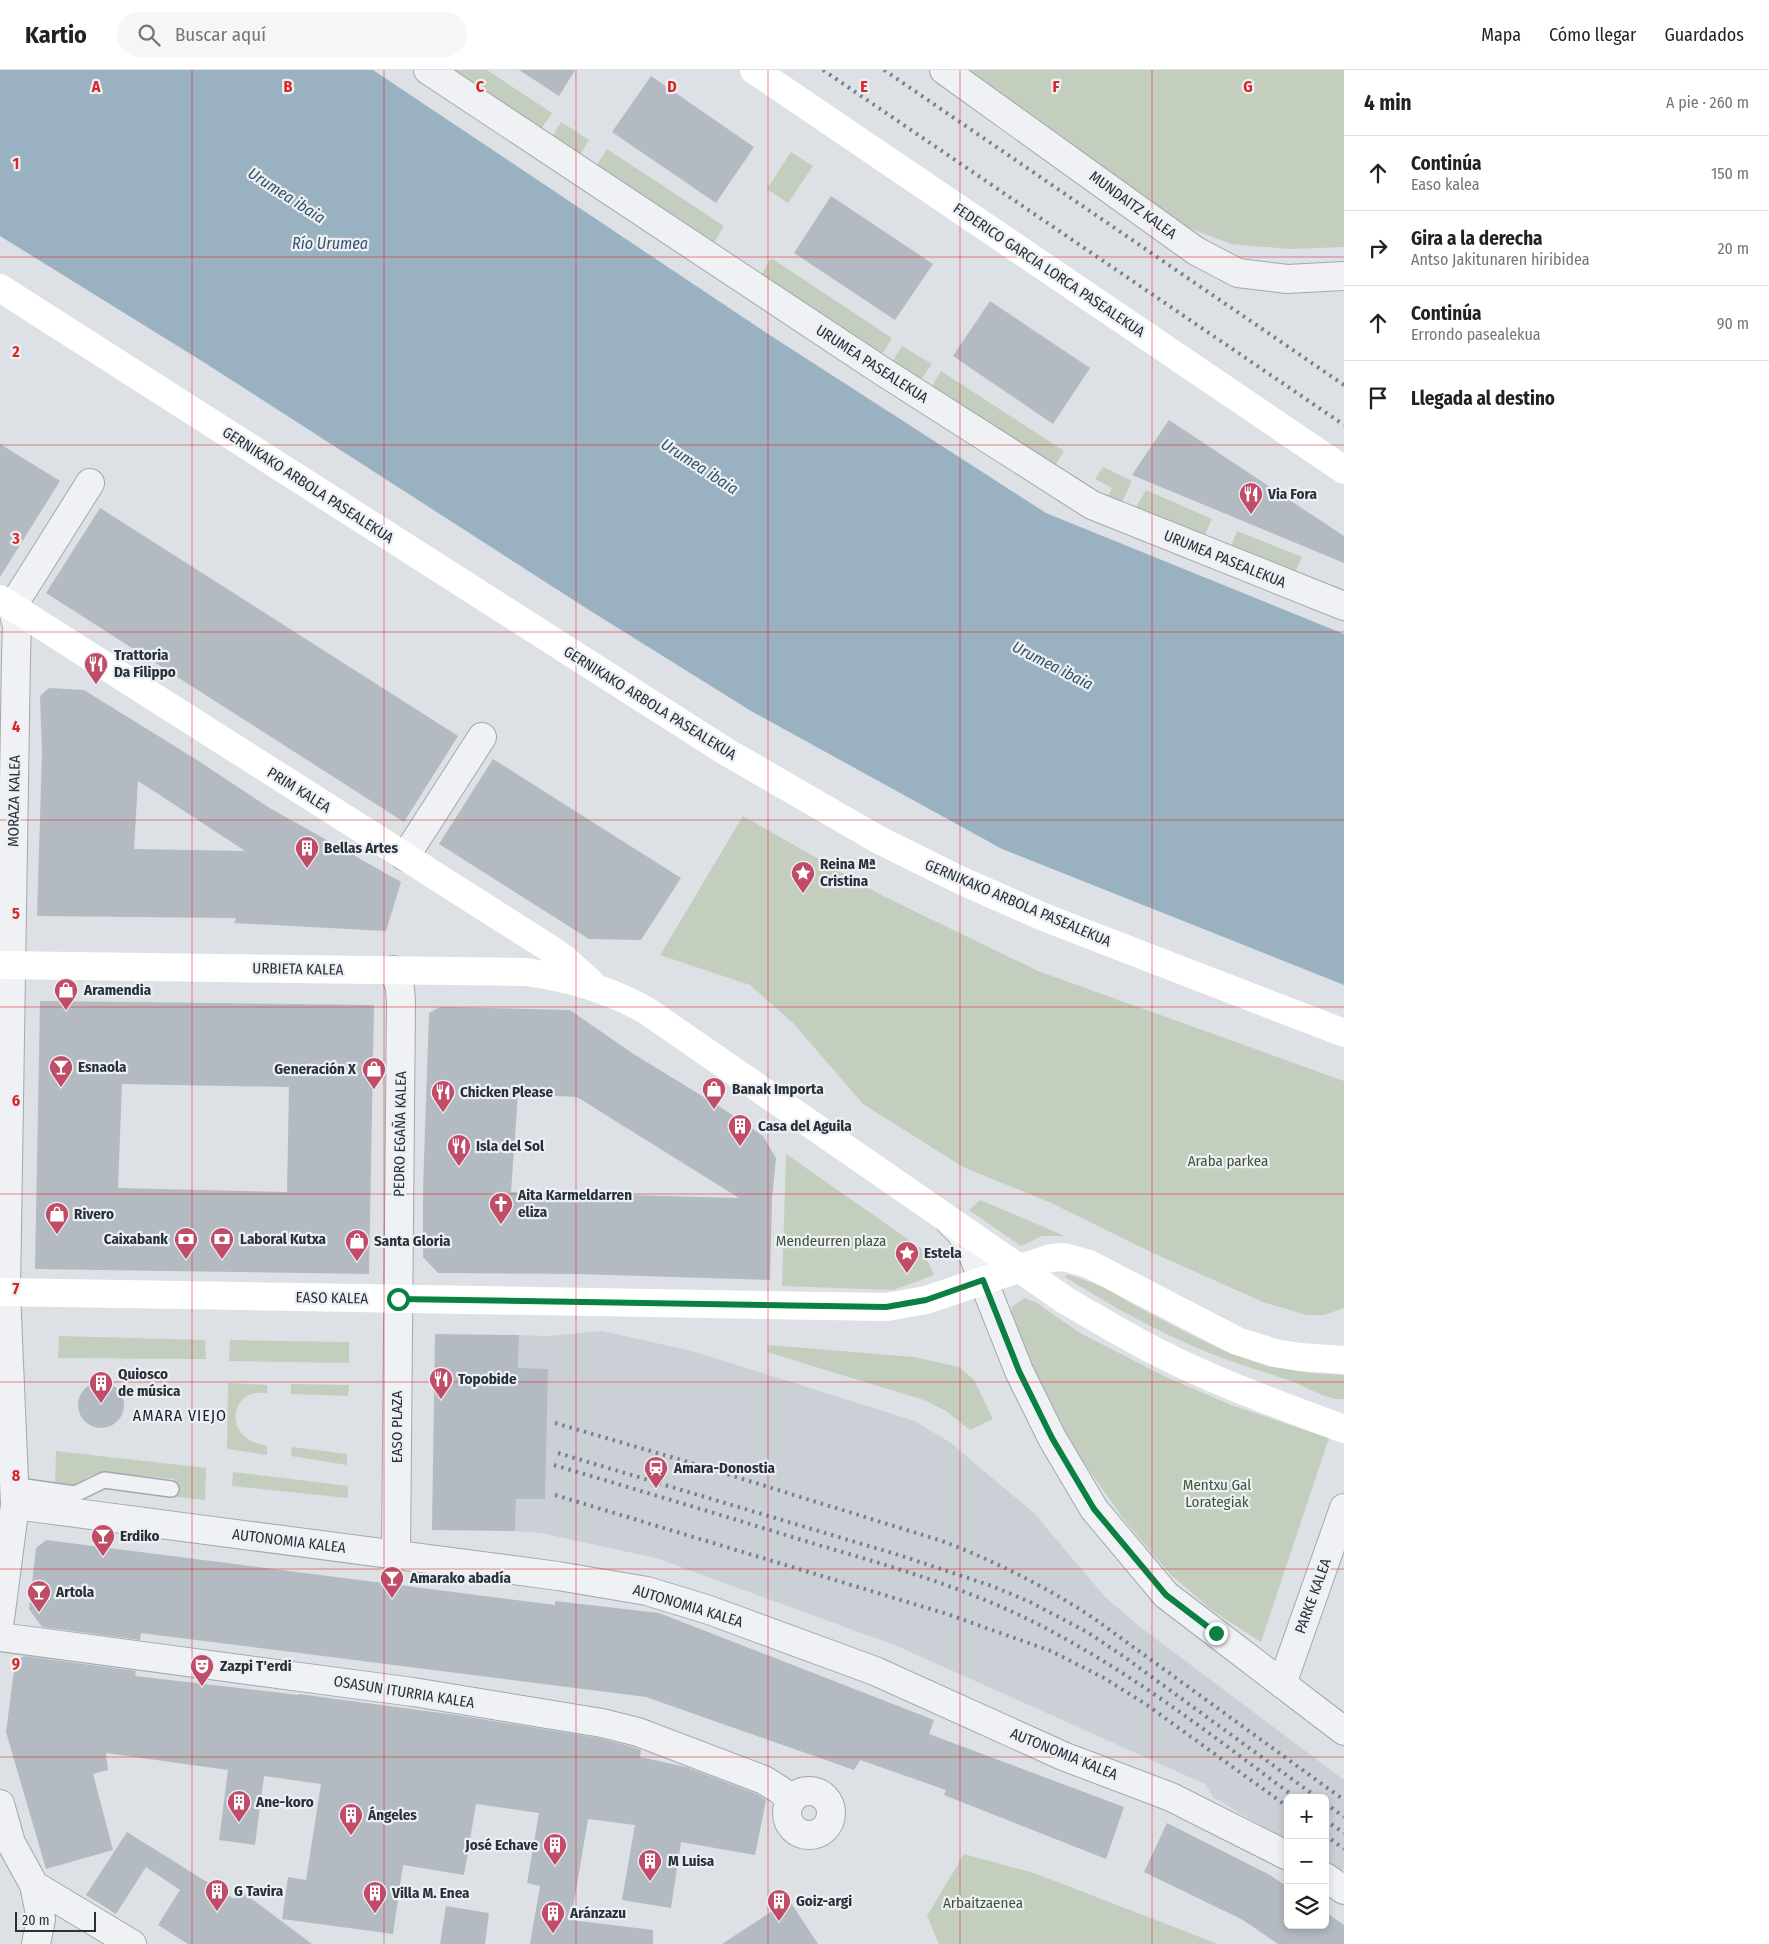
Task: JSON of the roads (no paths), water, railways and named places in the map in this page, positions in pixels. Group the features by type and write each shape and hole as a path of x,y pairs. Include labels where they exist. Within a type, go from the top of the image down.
{"main road":[{"name":"FEDERICO GARCIA LORCA PASEALEKUA","path":"754,70 1344,470"},
{"name":"GERNIKAKO ARBOLA PASEALEKUA","path":"0,288 726,751 879,840 962,881 1046,918 1344,1033"},
{"name":"PRIM KALEA","path":"6,603 559,955 594,986"},
{"name":"URBIETA KALEA","path":"6,965 526,972 554,976 594,986"},
{"path":"594,986 647,1011 1065,1300 1162,1354 1211,1378 1344,1429"},
{"name":"EASO KALEA","path":"3,1292 886,1307 926,1300 983,1280 1025,1272 1038,1261 1064,1257 1089,1264 1225,1335 1253,1346 1283,1355 1344,1360"},
{"path":"1262,1398 1284,1396 1328,1412 1344,1415"}],"street":[{"name":"URUMEA PASEALEKUA","path":"428,70 882,371 1092,505 1344,606"},
{"name":"MUNDAITZ KALEA","path":"944,70 1196,251 1238,273 1287,279 1344,276"},
{"path":"6,603 90,483"},
{"name":"MORAZA KALEA","path":"0,1619 15,1494 3,1292 8,656 17,626 6,603"},
{"path":"405,857 482,737"},
{"name":"PEDRO EGAÑA KALEA","path":"394,970 400,988 401,1002 398,1299"},
{"path":"950,1221 961,1233 971,1250 1019,1371 1052,1438 1094,1509 1166,1595 1344,1731"},
{"path":"997,1316 1001,1298 1006,1290 1025,1272"},
{"name":"EASO PLAZA","path":"396,1554 398,1299"},
{"name":"AUTONOMIA KALEA","path":"15,1494 396,1554 558,1576 638,1590 709,1610 875,1671 1063,1756 1170,1797 1284,1854"},
{"name":"PARKE KALEA","path":"1282,1684 1344,1508"},
{"name":"OSASUN ITURRIA KALEA","path":"0,1637 413,1692 602,1723 638,1732 764,1780 780,1790 791,1801"},
{"path":"0,1804 6,1846 34,1884 132,1944"},
{"path":"1329,1880 1344,1890"},
{"path":"34,1884 41,1918 36,1944"}],"lane":[{"path":"15,1494 25,1487 75,1494 104,1480 171,1489"}],"water":[{"name":"Río Urumea","path":"0,70 373,70 765,332 1046,513 1344,634 1344,985 1002,849 751,711 589,610 205,363 0,236"}],"railway":[{"path":"823,70 1344,425"},
{"path":"884,70 1344,385"},
{"path":"555,1423 942,1541 1000,1566 1056,1595 1092,1617 1344,1800"},
{"path":"558,1453 902,1556 992,1586 1030,1602 1087,1632 1123,1656 1313,1794"},
{"path":"554,1465 918,1575 993,1603 1055,1633 1126,1676 1195,1723 1291,1794"},
{"path":"555,1495 947,1614 1051,1651 1104,1678 1147,1705 1284,1804"},
{"path":"1329,1806 1344,1817"},
{"path":"1329,1823 1344,1833"},
{"path":"1329,1838 1344,1849"}],"place":[{"name":"Via Fora","path":"1251,515"},
{"name":"Trattoria Da Filippo","path":"96,685"},
{"name":"Bellas Artes","path":"307,869"},
{"name":"Reina Mª Cristina","path":"803,894"},
{"name":"Aramendia","path":"66,1011"},
{"name":"Esnaola","path":"61,1088"},
{"name":"Generación X","path":"374,1090"},
{"name":"Banak Importa","path":"714,1110"},
{"name":"Chicken Please","path":"443,1113"},
{"name":"Casa del Aguila","path":"740,1147"},
{"name":"Isla del Sol","path":"459,1167"},
{"name":"Aita Karmeldarren eliza","path":"501,1225"},
{"name":"Rivero","path":"57,1235"},
{"name":"Caixabank","path":"186,1260"},
{"name":"Laboral Kutxa","path":"222,1260"},
{"name":"Santa Gloria","path":"357,1262"},
{"name":"Estela","path":"907,1274"},
{"name":"Topobide","path":"441,1400"},
{"name":"Quiosco de música","path":"101,1404"},
{"name":"Amara-Donostia","path":"656,1489"},
{"name":"Erdiko","path":"103,1557"},
{"name":"Amarako abadía","path":"392,1599"},
{"name":"Artola","path":"39,1613"},
{"name":"Zazpi T'erdi","path":"202,1687"},
{"name":"Ane-koro","path":"239,1823"},
{"name":"Ángeles","path":"351,1836"},
{"name":"José Echave","path":"555,1866"},
{"name":"M Luisa","path":"650,1882"},
{"name":"G Tavira","path":"217,1912"},
{"name":"Villa M. Enea","path":"375,1914"},
{"name":"Goiz-argi","path":"779,1922"},
{"name":"Aránzazu","path":"553,1934"}],"district":[{"name":"AMARA VIEJO","path":"180,1415"}],"water label":[{"name":"Urumea ibaia","path":"287,195"},
{"name":"Urumea ibaia","path":"700,466"},
{"name":"Urumea ibaia","path":"1053,665"}],"park label":[{"name":"Araba parkea","path":"1228,1161"},
{"name":"Mendeurren plaza","path":"831,1241"},
{"name":"Mentxu Gal Lorategiak","path":"1217,1494"},
{"name":"Arbaitzaenea","path":"983,1903"}]}
